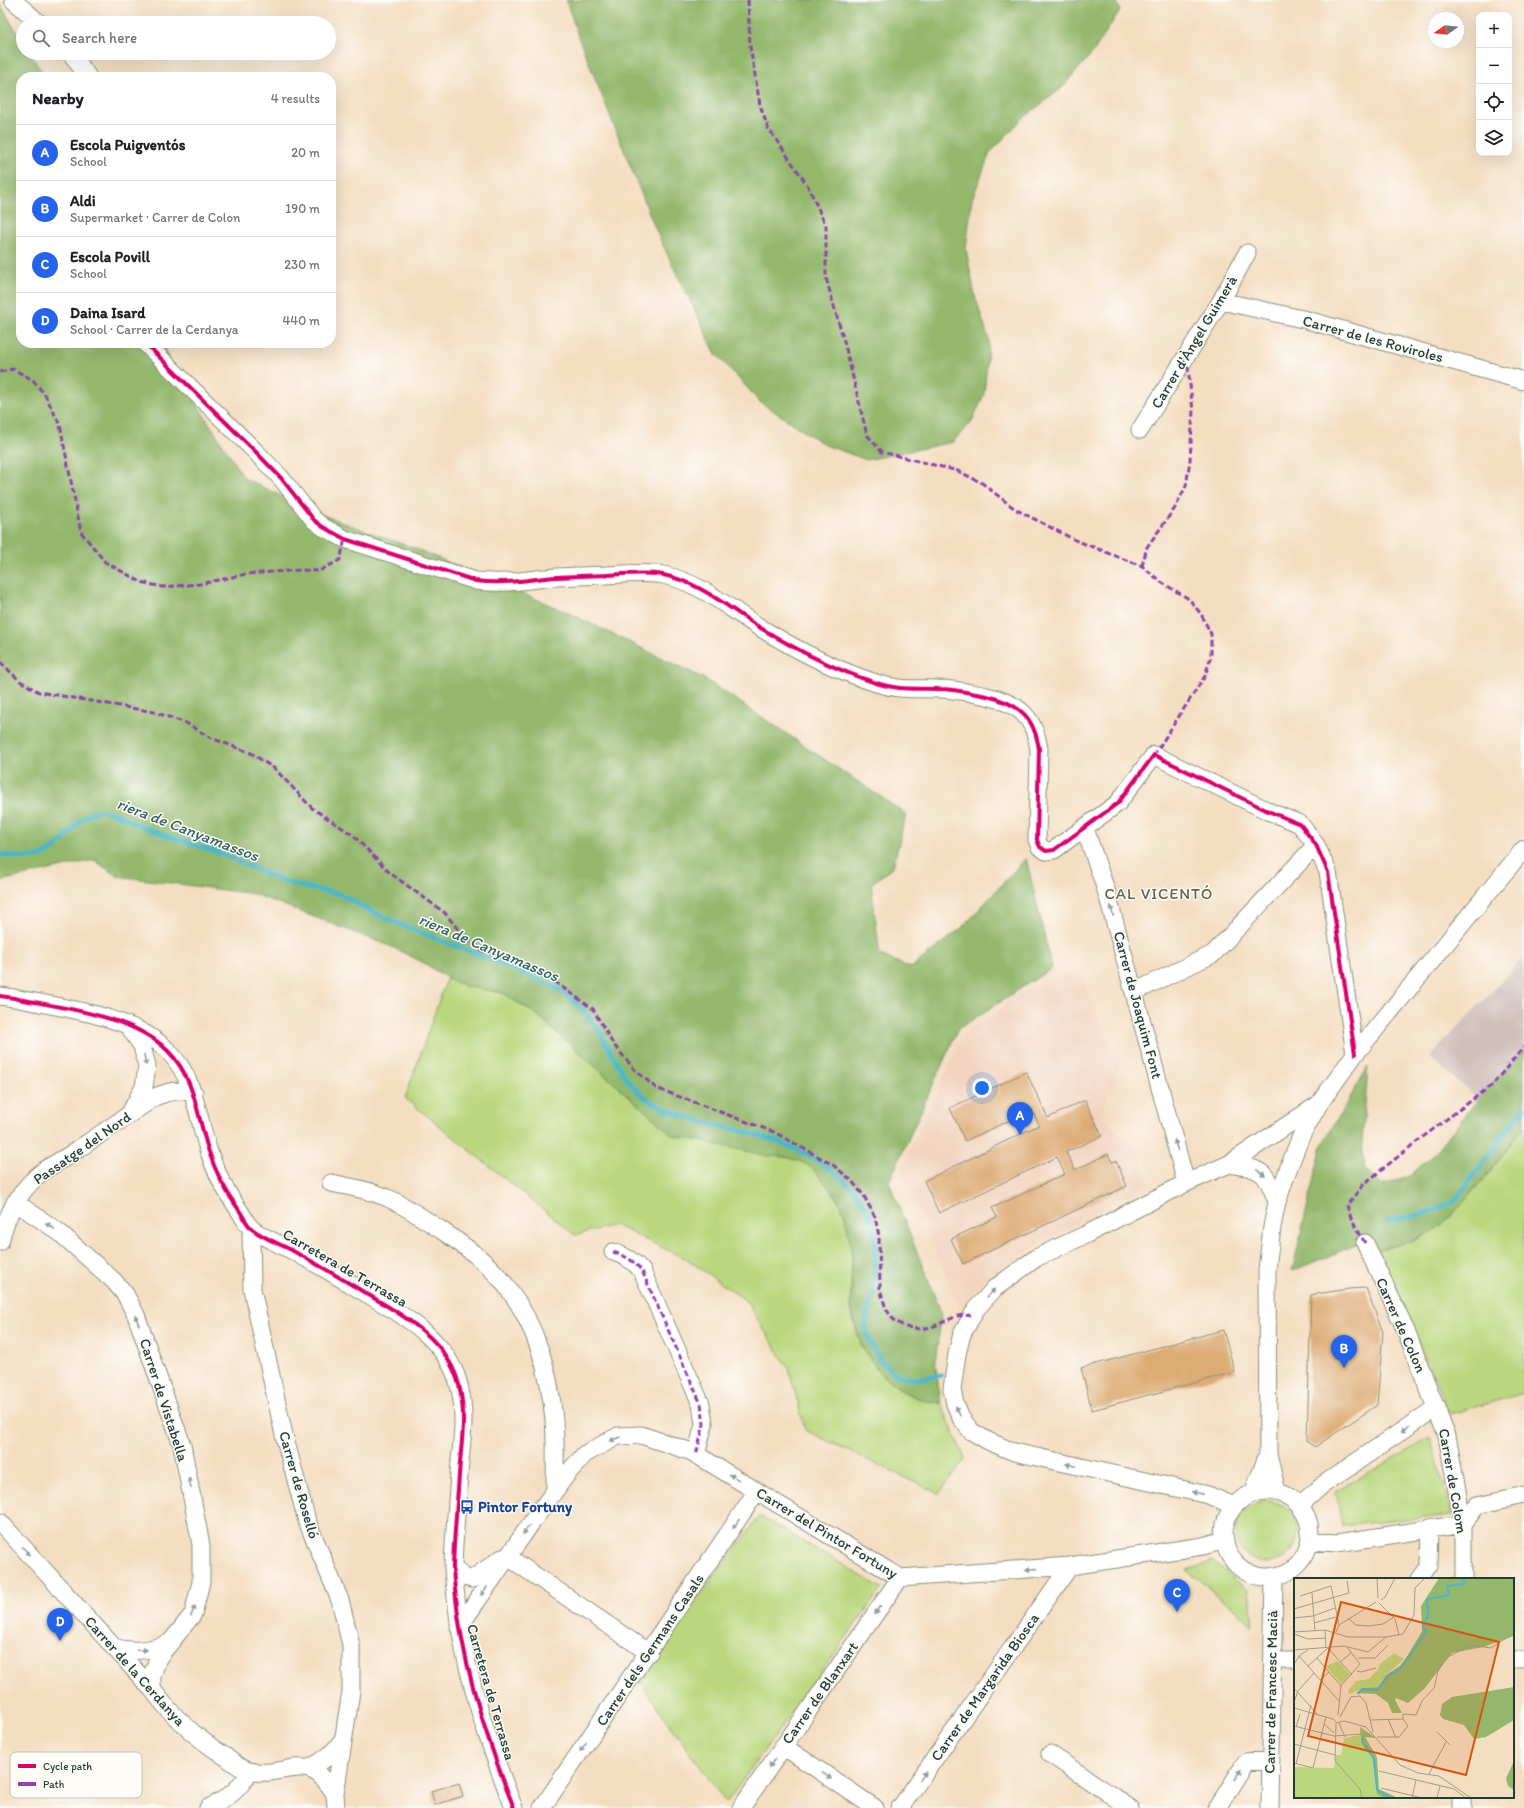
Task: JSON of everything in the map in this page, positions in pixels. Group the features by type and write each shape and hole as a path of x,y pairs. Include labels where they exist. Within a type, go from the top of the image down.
{"street":[{"path":"13,0 31,16"},
{"path":"76,60 84,72"},
{"name":"Carrer d'Àngel Guimerà","path":"1140,430 1221,301 1247,253"},
{"name":"Carrer de les Roviroles","path":"1221,301 1306,320 1524,381"},
{"path":"150,348 281,478 314,520 344,539 476,581 488,583 554,577 637,574 672,577 690,584 722,602 798,650 843,671 894,688 911,690 959,690 1005,701 1020,709 1032,723 1037,738 1039,749 1037,840 1040,847 1046,851 1054,850 1118,803 1154,755 1268,811 1300,824 1316,845 1328,872 1355,1054"},
{"name":"Carrer de Joaquim Font","path":"1084,829 1106,890 1186,1183"},
{"path":"1134,992 1213,954 1316,845"},
{"path":"1277,1492 1268,1454 1267,1270 1272,1227 1277,1202 1302,1134 1320,1104 1355,1054 1524,849"},
{"name":"Carretera de Terrassa","path":"0,996 77,1011 128,1026 149,1036 168,1051 182,1070 194,1093 214,1167 225,1190 251,1228 324,1268 404,1316 425,1332 439,1348 451,1366 458,1383 463,1405 464,1430 459,1473 453,1568 459,1627 475,1691 491,1744 514,1808"},
{"path":"128,1026 142,1046 147,1066 144,1087 128,1114"},
{"name":"Passatge del Nord","path":"0,1242 2,1231 15,1202 30,1183 46,1170 76,1152 128,1114 155,1097 170,1091 182,1090 194,1093"},
{"path":"1234,1506 1208,1495 1014,1452 988,1441 971,1431 960,1418 955,1404 952,1389 957,1354 962,1334 971,1316 994,1288 1036,1258 1087,1234 1186,1183 1229,1164 1320,1104"},
{"path":"1229,1164 1249,1167 1261,1171 1270,1182 1277,1202"},
{"path":"331,1182 365,1190 392,1200 463,1244 488,1266 507,1287 523,1312 538,1344 549,1386 554,1420 555,1489"},
{"name":"Carrer de Vistabella","path":"15,1202 59,1232 114,1281 125,1294 136,1315 170,1412 187,1468 201,1545 201,1582 193,1614 158,1658 154,1667 152,1690"},
{"name":"Carrer de Roselló","path":"251,1228 252,1289 284,1435 307,1521 340,1600 351,1645 351,1691 335,1801"},
{"name":"Carrer de Colon","path":"1365,1244 1404,1326 1437,1407"},
{"path":"613,1252 623,1255 635,1262 642,1271 701,1404 704,1424 696,1455"},
{"path":"1300,1505 1321,1486 1437,1407"},
{"name":"Carrer de Colom","path":"1437,1407 1447,1436 1464,1524 1463,1578"},
{"name":"Carrer del Pintor Fortuny","path":"459,1627 555,1489 585,1454 618,1436 641,1435 696,1455 900,1578 1070,1566 1202,1546 1225,1540"},
{"path":"1253,1493 1268,1454"},
{"name":"Carrer dels Germans Casals","path":"542,1808 649,1653 757,1491"},
{"path":"1265,1491 1277,1492 1289,1497 1300,1505 1307,1516 1310,1528 1310,1541 1303,1558 1298,1564 1283,1574 1262,1576 1250,1573 1241,1568 1233,1560 1228,1551 1225,1540 1226,1522 1234,1506 1253,1493 1265,1491"},
{"path":"1310,1541 1337,1543 1464,1524 1477,1505 1524,1495"},
{"name":"Carrer de la Cerdanya","path":"0,1522 152,1690 168,1711 201,1740 249,1771"},
{"path":"1421,1578 1429,1566 1430,1528"},
{"path":"511,1552 649,1653"},
{"name":"Carrer del Pintor Fortuny","path":"453,1568 464,1577 472,1579 511,1552"},
{"name":"Carrer de Margarida Biosca","path":"900,1808 1070,1566"},
{"name":"Carrer de Francesc Macià","path":"1270,1808 1274,1576"},
{"name":"Carrer de Blanxart","path":"741,1808 900,1578"},
{"path":"113,1647 125,1650 157,1649 171,1642"},
{"path":"1273,1660 1294,1660"},
{"path":"208,1808 227,1798 239,1788 249,1771 270,1772 298,1767 309,1768 320,1764 343,1741"},
{"path":"783,1746 875,1808"},
{"path":"1050,1754 1130,1808"},
{"path":"1217,1808 1246,1762 1271,1760"},
{"path":"309,1768 327,1780 335,1801"}],"shaded area":[{"path":"1524,957 1524,1051 1478,1099 1430,1057"},
{"path":"1067,973 1082,978 1119,1065 1115,1081 1103,1109 1108,1122 1136,1149 1150,1184 1040,1243 1014,1259 987,1277 960,1309 901,1169 966,1030 994,1016 1011,998"}],"green space":[{"path":"566,0 1116,0 1120,10 1094,51 1062,88 1022,119 990,153 972,199 966,249 975,296 989,340 984,395 972,421 953,442 867,460 825,445 760,402 716,354 658,235 578,36"},
{"path":"0,4 16,30 16,60 34,60 42,72 16,72 16,348 165,348 171,363 244,478 317,513 419,550 569,613 705,679 906,814 893,867 871,884 880,955 911,968 964,926 1026,858 1052,968 958,1029 889,1182 942,1315 935,1361 941,1403 922,1400 902,1391 878,1371 861,1346 851,1306 852,1254 845,1215 837,1197 813,1169 806,1164 788,1157 768,1156 672,1135 536,1014 503,993 465,986 447,978 424,963 390,946 254,894 117,876 94,860 0,881"},
{"path":"447,978 465,986 503,993 768,1156 798,1160 807,1164 814,1170 831,1190 841,1206 847,1222 852,1253 850,1294 851,1307 861,1342 869,1357 880,1372 892,1384 923,1400 941,1403 965,1459 939,1494 805,1430 789,1369 746,1301 690,1261 615,1225 575,1235 405,1098"},
{"path":"1524,1051 1524,1126 1490,1171 1449,1219 1435,1230 1408,1243 1375,1250 1370,1239 1292,1271 1322,1145 1368,1067 1362,1143 1365,1169 1382,1185 1411,1175 1439,1149 1478,1099"},
{"path":"1524,1126 1524,1393 1451,1414 1375,1250 1408,1243 1419,1239 1449,1219 1490,1171"},
{"path":"1429,1438 1453,1514 1342,1526 1336,1491"},
{"path":"1267,1501 1279,1503 1289,1510 1296,1520 1298,1532 1296,1544 1289,1554 1279,1561 1267,1563 1255,1561 1245,1554 1238,1544 1236,1532 1238,1520 1245,1510 1255,1503"},
{"path":"760,1516 882,1588 726,1803 637,1678"},
{"path":"1213,1561 1249,1591 1253,1625 1187,1570"}],"building":[{"path":"1026,1072 1048,1118 1085,1100 1102,1136 1066,1152 1075,1170 1108,1154 1112,1162 1116,1161 1127,1186 963,1264 951,1239 997,1217 992,1208 1065,1174 1057,1157 939,1213 924,1181 1039,1125 1032,1110 965,1141 950,1108"},
{"path":"1366,1288 1383,1332 1377,1405 1315,1447 1307,1442 1311,1295 1348,1289"},
{"path":"1223,1330 1235,1372 1092,1410 1081,1368"},
{"path":"459,1783 463,1796 435,1805 431,1791"}],"waterway":[{"name":"riera de Canyamassos","path":"0,854 28,858 37,857 47,853 56,847 79,822 87,816 95,812 105,811 146,828 221,854 289,883 341,895 388,919 497,962 555,988 577,1004 592,1022 601,1034 622,1072 643,1096 652,1102 686,1117 758,1135 793,1148 827,1167 848,1184 864,1204 870,1216 874,1232 874,1282 866,1322 871,1344 884,1364 898,1375 913,1379 941,1375"},
{"name":"riera de Canyamassos","path":"1388,1221 1433,1211 1457,1198 1524,1108"}],"marked path":[{"path":"748,0 750,46 760,105 768,128 808,186 826,226 826,278 845,345 867,435 882,452 958,471 982,483 1015,509 1075,540 1142,566 1161,582 1189,599 1201,614 1211,634 1211,656 1205,676 1154,755"},
{"path":"1142,566 1147,547 1175,508 1186,486 1190,460 1193,410 1188,368 1183,360"},
{"path":"0,372 13,369 33,380 45,395 60,425 81,532 105,562 141,582 162,587 200,584 246,574 301,570 319,571 340,560 345,539"},
{"path":"0,662 20,681 39,692 154,712 186,723 211,738 251,753 275,769 312,808 353,835 390,873 445,913 464,937 481,950 521,963 551,979 593,1009 613,1044 635,1070 656,1088 774,1132 833,1165 851,1180 864,1196 875,1217 879,1236 880,1289 886,1309 894,1320 905,1327 920,1329 932,1327 957,1316 971,1315"},
{"path":"1365,1243 1351,1218 1347,1205 1364,1184 1415,1143 1492,1085 1524,1047"},
{"path":"613,1252 629,1259 642,1271 701,1404 704,1424 696,1455"}],"cycle path":[{"path":"150,348 281,478 314,520 323,527 345,539 476,581 502,582 560,577 635,574 663,575 703,590 791,646 818,660 861,678 885,686 907,689 944,689 969,692 1008,703 1023,713 1029,720 1037,738 1039,749 1037,840 1040,847 1046,851 1054,850 1118,803 1154,755 1268,811 1300,824 1316,845 1328,872 1355,1054"},
{"path":"0,996 53,1005 116,1021 136,1029 153,1039 168,1051 177,1062 190,1085 208,1149 217,1173 229,1196 251,1228 407,1318 433,1341 453,1368 459,1385 463,1408 463,1430 453,1566 459,1624 464,1651 478,1705 495,1758 514,1808"}],"place":[{"name":"Escola Puigventós","path":"1020,1135"},
{"name":"Aldi","path":"1344,1368"},
{"name":"Pintor Fortuny","path":"467,1507"},
{"name":"Escola Povill","path":"1177,1612"},
{"name":"Daina Isard","path":"60,1641"}],"district":[{"name":"CAL VICENTÓ","path":"1159,893"}]}
